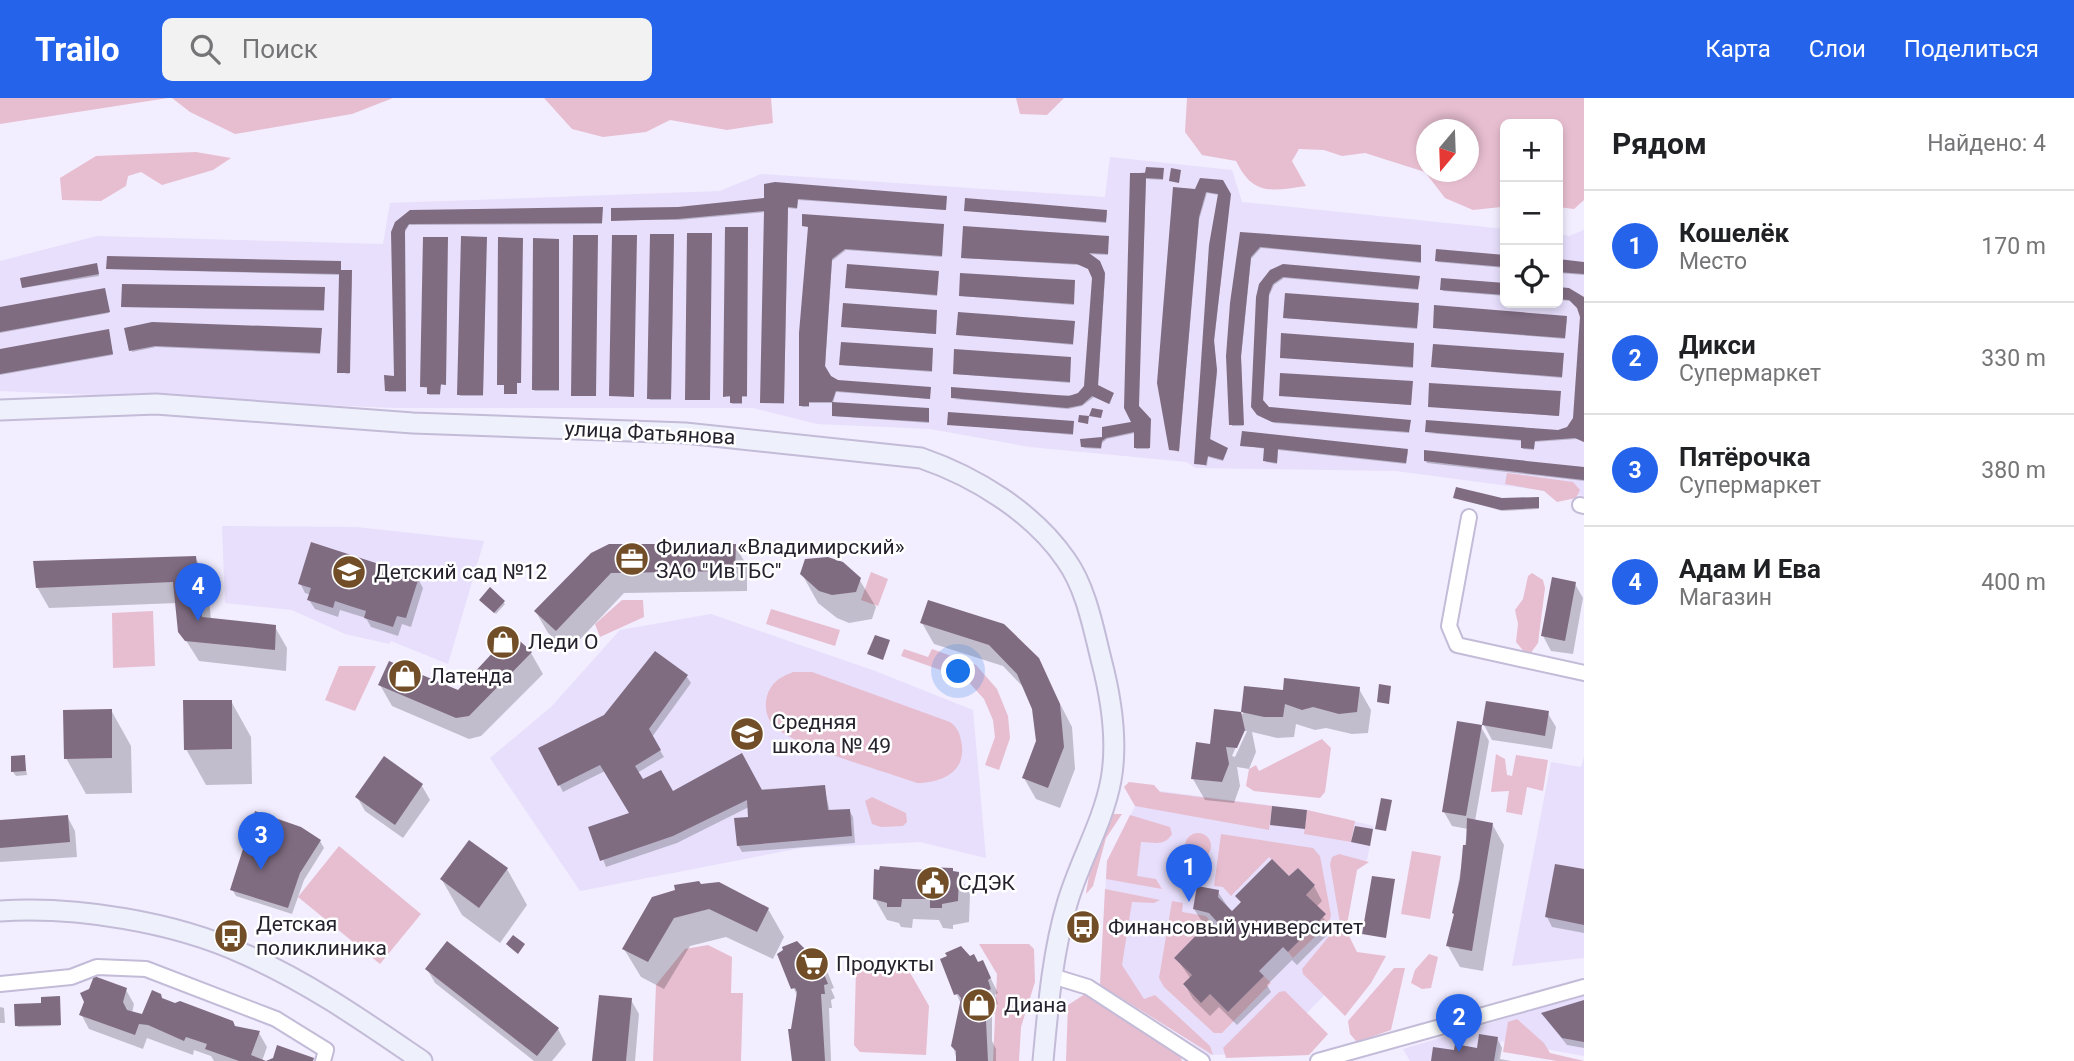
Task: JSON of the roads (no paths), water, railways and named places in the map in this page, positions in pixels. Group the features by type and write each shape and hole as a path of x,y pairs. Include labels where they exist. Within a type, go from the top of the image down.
{"street":[{"name":"улица Фатьянова","path":"0,410 156,404 413,424 685,433 921,458 944,466 976,483 1037,525 1068,561 1087,606 1108,687 1114,751 1105,803 1067,904 1052,976 1043,1061"},
{"path":"1469,517 1449,626 1457,645 1584,673"},
{"path":"0,911 80,912 145,921 243,953 339,1004 422,1061"},
{"path":"0,984 71,977 97,967 146,969 275,1019 326,1050 323,1061"},
{"path":"1052,976 1088,987 1202,1061"},
{"path":"1318,1061 1522,1007 1584,987"}],"place":[{"name":"Филиал «Владимирский» ЗАО \"ИвТБС\"","path":"632,559"},
{"name":"Детский сад №12","path":"349,572"},
{"name":"Адам И Ева","path":"198,621"},
{"name":"Леди О","path":"503,642"},
{"name":"Латенда","path":"405,676"},
{"name":"Средняя школа № 49","path":"747,734"},
{"name":"Пятёрочка","path":"261,870"},
{"name":"СДЭК","path":"933,883"},
{"name":"Кошелёк","path":"1189,902"},
{"name":"Финансовый университет","path":"1083,927"},
{"name":"Детская поликлиника","path":"231,936"},
{"name":"Продукты","path":"812,964"},
{"name":"Диана","path":"979,1005"},
{"name":"Дикси","path":"1459,1052"}]}
